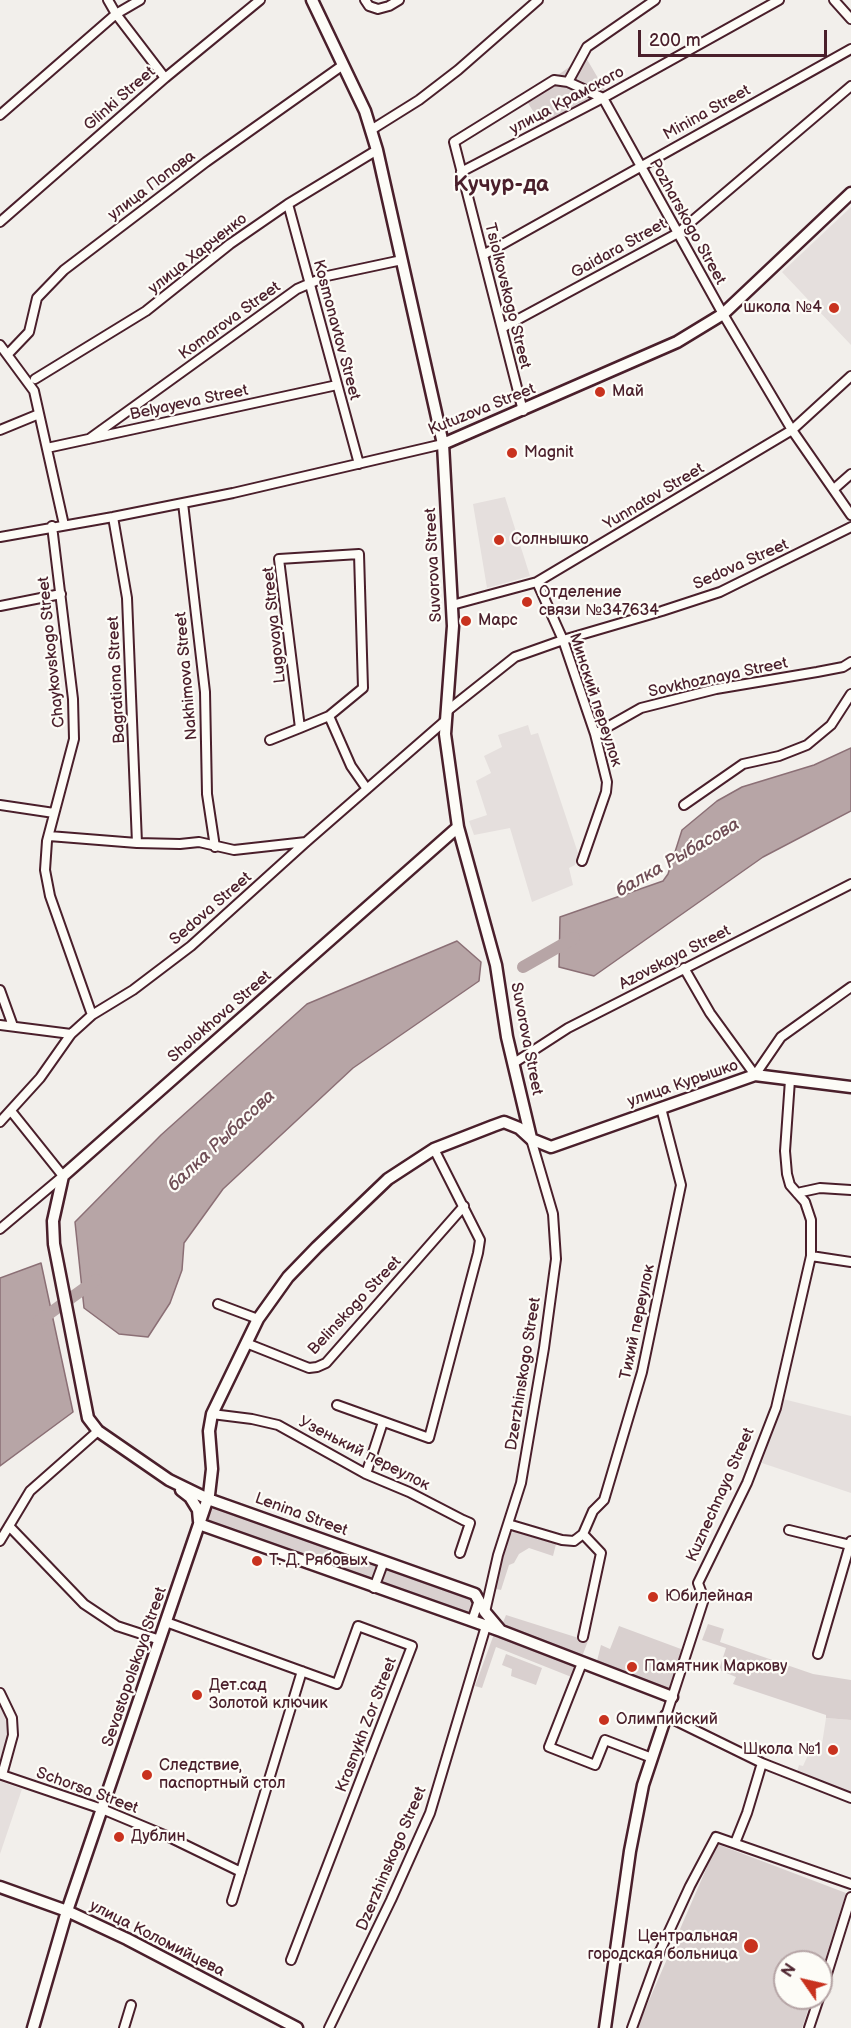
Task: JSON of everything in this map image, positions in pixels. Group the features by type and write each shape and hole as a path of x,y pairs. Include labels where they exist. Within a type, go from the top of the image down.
{"main road":[{"name":"Suvorova Street","path":"312,0 365,111 377,150 443,444 453,626 445,734 458,827 496,965 507,1037 531,1139"},
{"name":"Kutuzova Street","path":"443,444 678,342 723,314 851,193"},
{"name":"Sholokhova Street","path":"63,1176 458,827"},
{"path":"755,1075 851,1087"},
{"name":"улица Курышко","path":"531,1139 551,1147 755,1075"},
{"name":"Sevastopolskaya Street","path":"33,2028 67,1911 208,1499 212,1469 208,1431 212,1414 258,1319 288,1277 388,1179 434,1149 504,1122 519,1128 531,1139"},
{"path":"63,1176 52,1221 54,1244 88,1418 98,1431 190,1497 198,1510 199,1524 374,1588 501,1631 672,1697"},
{"name":"Lenina Street","path":"169,1480 208,1499 475,1594 480,1600"},
{"path":"480,1600 484,1612 501,1631"},
{"name":"Kuznechnaya Street","path":"605,2028 630,1851 643,1785 666,1716"},
{"name":"улица Коломийцева","path":"0,1887 67,1911 127,1939 297,2028"}],"street":[{"path":"108,0 116,14 165,78"},
{"path":"0,114 116,14 140,0"},
{"name":"Glinki Street","path":"0,222 165,78 260,0"},
{"path":"365,0 369,6 378,9 399,0"},
{"path":"371,130 419,100 450,76 538,0"},
{"path":"603,98 568,82 587,47 655,0"},
{"name":"улица Крамского","path":"461,172 603,98 779,0"},
{"path":"834,0 851,19"},
{"name":"Minina Street","path":"483,255 851,49"},
{"name":"улица Попова","path":"8,354 29,332 37,298 64,270 206,162 343,65"},
{"name":"Tsiolkovskogo Street","path":"523,411 454,142 554,80 568,82"},
{"name":"Gaidara Street","path":"502,328 678,232 851,87"},
{"name":"Pozharskogo Street","path":"603,98 723,314 792,430 851,515"},
{"name":"улица Харченко","path":"35,379 146,311 230,244 288,204 377,150"},
{"name":"Kosmonavtov Street","path":"288,204 359,464"},
{"name":"Komarova Street","path":"89,439 297,289 327,276 402,260"},
{"path":"0,345 34,391 64,525"},
{"name":"Yunnatov Street","path":"452,605 537,582 792,430 851,376"},
{"name":"Belyayeva Street","path":"47,448 337,384"},
{"path":"0,430 39,414"},
{"name":"Kutuzova Street","path":"0,537 52,526 113,518 443,444"},
{"path":"834,489 851,474"},
{"name":"Nakhimova Street","path":"183,503 205,692 207,794 215,847"},
{"name":"Bagrationa Street","path":"113,518 126,598 137,843"},
{"name":"Chaykovskogo Street","path":"52,526 74,699 74,739 54,813 45,870 50,896 92,1015"},
{"name":"Sedova Street","path":"0,1122 40,1078 70,1034 92,1015 134,990 191,946 446,715 515,657 720,592 851,527"},
{"name":"Lugovaya Street","path":"270,740 300,728 329,716 363,688 359,554 279,560 300,728"},
{"name":"Минский переулок","path":"537,582 563,640 595,734 607,782 606,792 582,861"},
{"path":"0,606 61,594"},
{"name":"Sovkhoznaya Street","path":"595,734 641,708 716,689 843,667 851,662"},
{"path":"684,805 743,764 779,756 807,745 831,725 851,694"},
{"path":"329,716 351,766 366,789"},
{"path":"0,806 54,813"},
{"path":"49,836 137,843 199,842 234,850 306,842"},
{"name":"Azovskaya Street","path":"514,1063 568,1028 851,884"},
{"path":"684,968 710,1013 755,1075"},
{"name":"улица Курышко","path":"755,1075 781,1037 851,987"},
{"path":"0,990 13,1026"},
{"path":"0,1025 70,1034"},
{"name":"Kuznechnaya Street","path":"666,1716 704,1599 698,1583 747,1483 776,1408 811,1256 812,1220 805,1202 790,1185 787,1174 785,1151 790,1080"},
{"name":"Тихий переулок","path":"583,1534 593,1511 604,1500 642,1372 681,1185 661,1108"},
{"path":"11,1111 63,1176"},
{"name":"Dzerzhinskogo Street","path":"484,1612 520,1483 544,1348 556,1259 553,1214 531,1139"},
{"path":"337,1406 429,1438 480,1240 434,1149"},
{"name":"Sholokhova Street","path":"0,1228 63,1176"},
{"path":"797,1193 820,1188 851,1190"},
{"name":"Belinskogo Street","path":"246,1342 309,1368 326,1362 464,1206"},
{"path":"811,1256 851,1262"},
{"path":"218,1304 258,1319"},
{"name":"Узенький переулок","path":"212,1414 278,1425 366,1474 409,1492 470,1524 460,1552"},
{"path":"366,1474 383,1422"},
{"path":"0,1541 30,1491 98,1431"},
{"path":"508,1524 562,1540 574,1541 583,1534 601,1553 584,1637"},
{"path":"9,1526 84,1604 117,1626 160,1640"},
{"path":"789,1530 850,1543 818,1654"},
{"path":"374,1588 384,1561"},
{"path":"472,1621 480,1600"},
{"path":"166,1622 302,1671 232,1901"},
{"name":"Krasnykh Zor Street","path":"291,1959 412,1646 358,1626 337,1684 302,1671"},
{"name":"Dzerzhinskogo Street","path":"329,2028 430,1813 486,1626"},
{"path":"582,1663 549,1747 595,1765 605,1740 652,1758"},
{"name":"Schorsa Street","path":"0,1693 12,1718 13,1735 2,1775 102,1809 169,1837 241,1872"},
{"path":"666,1716 762,1763 851,1798"},
{"path":"735,1843 762,1763"},
{"path":"632,2028 660,1951 690,1886 716,1838 851,1884"},
{"path":"833,1955 851,1897"},
{"path":"124,2028 131,2005"},
{"path":"809,2028 815,2010"}],"shaded area":[{"path":"585,56 605,90 603,98 544,129 525,98"},
{"name":"школа №4","path":"851,207 851,345 782,272"},
{"name":"Солнышко","path":"505,497 530,576 487,588 473,504"},
{"path":"528,725 531,735 538,733 578,853 575,865 569,868 573,885 532,902 510,828 474,835 469,821 487,815 476,781 491,773 484,756 502,747 498,735"},
{"path":"783,1399 851,1416 851,1493 762,1463"},
{"path":"213,1508 376,1565 378,1569 373,1581 209,1524 207,1520"},
{"path":"515,1531 556,1544 553,1556 529,1548 519,1554 514,1563 509,1565 501,1590 492,1588 507,1536"},
{"path":"389,1568 471,1599 474,1606 471,1613 468,1616 381,1584 383,1572"},
{"path":"506,1615 588,1641 583,1654 578,1656 504,1628 502,1625"},
{"path":"708,1624 724,1629 720,1642 813,1674 851,1680 851,1720 826,1718 826,1715 733,1684 736,1677 719,1670 726,1648 702,1640"},
{"path":"619,1626 681,1649 685,1653 671,1688 598,1663 601,1645 610,1649"},
{"path":"494,1634 576,1663 578,1667 574,1678 496,1647 482,1688 475,1686"},
{"path":"506,1654 542,1668 536,1685 511,1676 512,1669 502,1665"},
{"path":"0,1702 9,1731 0,1762"},
{"name":"Школа №1","path":"826,1718 851,1720 851,1793 797,1772 799,1765 803,1766 808,1755 822,1744"},
{"path":"0,1781 22,1789 0,1854"},
{"name":"Центральная городская больница","path":"717,1844 846,1893 828,1950 773,1950 773,2010 808,2010 802,2028 637,2028"}],"water":[{"path":"851,748 851,811 763,857 594,976 559,967 560,917 663,881 668,874 682,830 717,801 742,787 814,765"},
{"path":"457,941 481,962 479,981 353,1068 223,1189 184,1243 182,1270 170,1303 148,1337 119,1334 84,1308 75,1222 161,1135 307,1004"},
{"path":"41,1263 73,1412 0,1466 0,1278"}],"waterway":[{"name":"балка Рыбасова","path":"523,967 574,938"},
{"name":"балка Рыбасова","path":"39,1321 96,1280"}],"place":[{"name":"школа №4","path":"834,308"},
{"name":"Май","path":"600,392"},
{"name":"Magnit","path":"512,453"},
{"name":"Солнышко","path":"499,540"},
{"name":"Отделение связи №347634","path":"527,602"},
{"name":"Марс","path":"466,621"},
{"name":"Т. Д. Рябовых","path":"257,1561"},
{"name":"Юбилейная","path":"653,1597"},
{"name":"Памятник Маркову","path":"632,1667"},
{"name":"Дет.сад Золотой ключик","path":"197,1695"},
{"name":"Олимпийский","path":"604,1720"},
{"name":"Школа №1","path":"833,1750"},
{"name":"Следствие, паспортный стол","path":"147,1775"},
{"name":"Дублин","path":"119,1837"},
{"name":"Центральная городская больница","path":"751,1946"}],"district":[{"name":"Кучур-да","path":"501,185"}]}
